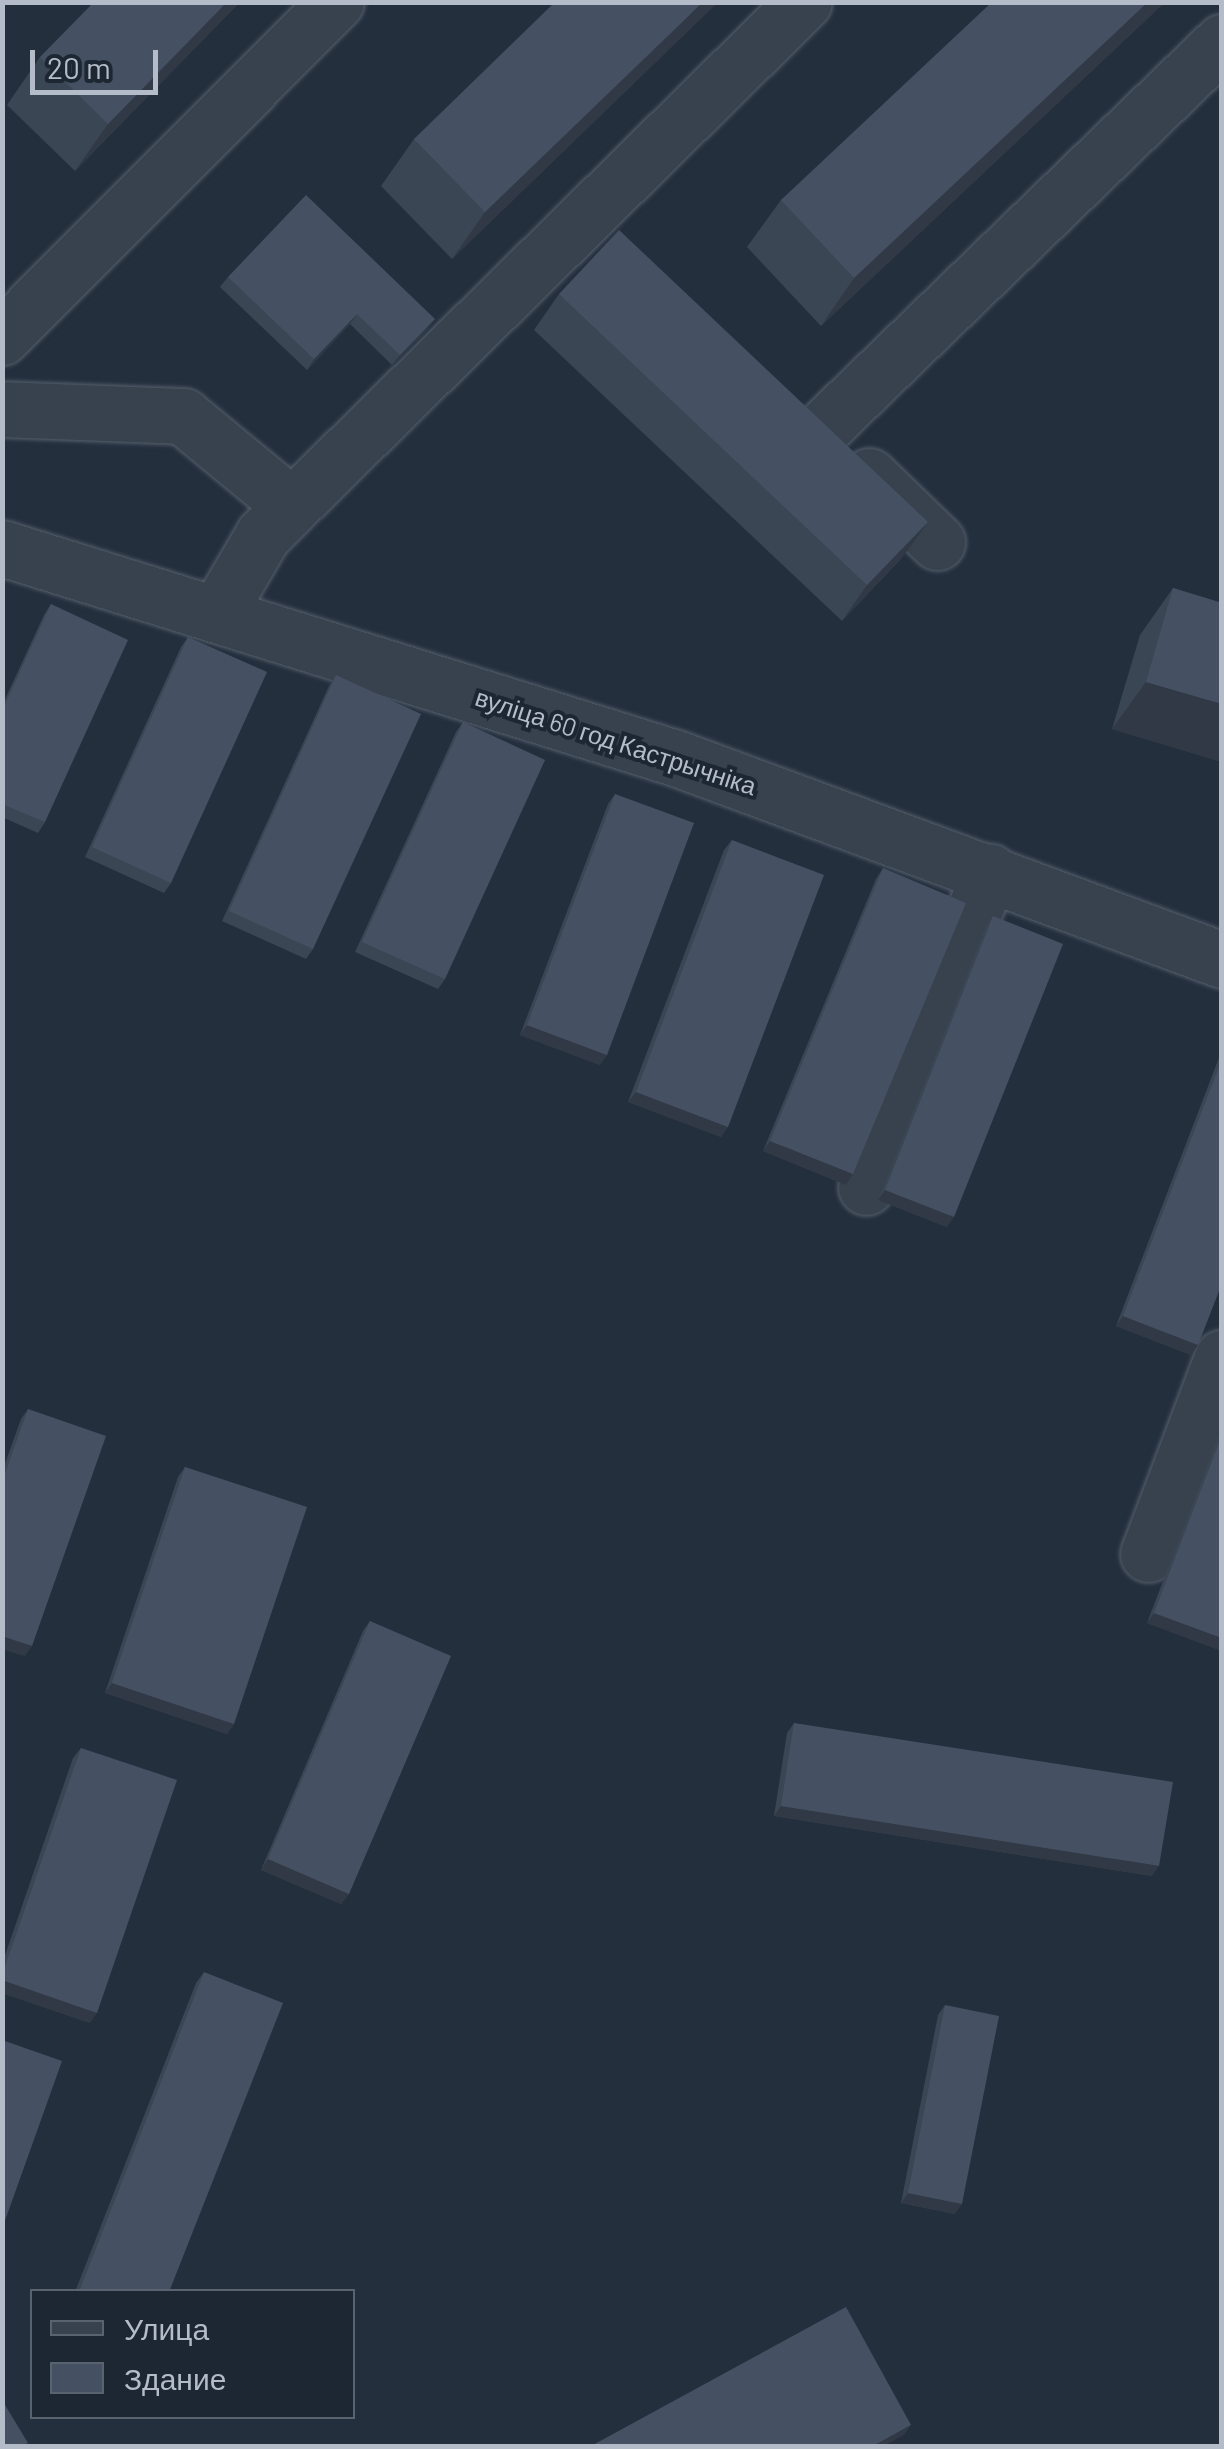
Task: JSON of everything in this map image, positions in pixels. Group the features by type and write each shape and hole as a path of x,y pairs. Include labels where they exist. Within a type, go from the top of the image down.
{"street":[{"path":"2,337 336,2"},
{"path":"218,612 262,535 804,2"},
{"path":"822,430 1222,42"},
{"path":"596,208 638,249"},
{"path":"780,388 937,542"},
{"path":"2,409 183,416 292,506"},
{"name":"вуліца 60 год Кастрычніка","path":"2,548 218,612 676,758 1222,960"},
{"path":"866,1188 990,871"},
{"path":"1148,1554 1222,1358"}],"building":[{"path":"94,2 227,2 108,124 40,57"},
{"path":"555,2 703,2 485,212 414,139"},
{"path":"992,2 1148,2 854,278 781,200"},
{"path":"306,195 435,319 400,355 357,314 314,359 228,277"},
{"path":"619,230 928,522 867,585 559,294"},
{"path":"1173,588 1222,603 1222,704 1146,682"},
{"path":"51,604 128,640 45,822 2,804 2,711"},
{"path":"188,637 267,672 171,883 92,847"},
{"path":"336,675 421,714 313,949 229,911"},
{"path":"463,722 545,760 445,979 362,942"},
{"path":"615,794 694,823 607,1055 527,1025"},
{"path":"732,840 824,875 728,1127 636,1092"},
{"path":"883,868 966,903 853,1174 770,1141"},
{"path":"993,916 1063,944 954,1217 885,1190"},
{"path":"1222,1059 1222,1283 1198,1345 1123,1316"},
{"path":"28,1409 106,1436 32,1646 2,1636 2,1482"},
{"path":"1222,1435 1222,1638 1154,1613"},
{"path":"185,1467 307,1507 234,1724 112,1683"},
{"path":"370,1621 451,1656 349,1894 268,1859"},
{"path":"794,1723 1173,1782 1159,1866 781,1806"},
{"path":"81,1748 177,1780 97,2013 2,1980"},
{"path":"204,1972 283,2003 170,2289 80,2289"},
{"path":"945,2005 999,2016 962,2204 908,2193"},
{"path":"2,2040 62,2061 2,2229"},
{"path":"846,2307 911,2425 873,2446 591,2446"},
{"path":"2,2400 28,2443 2,2446"}]}
